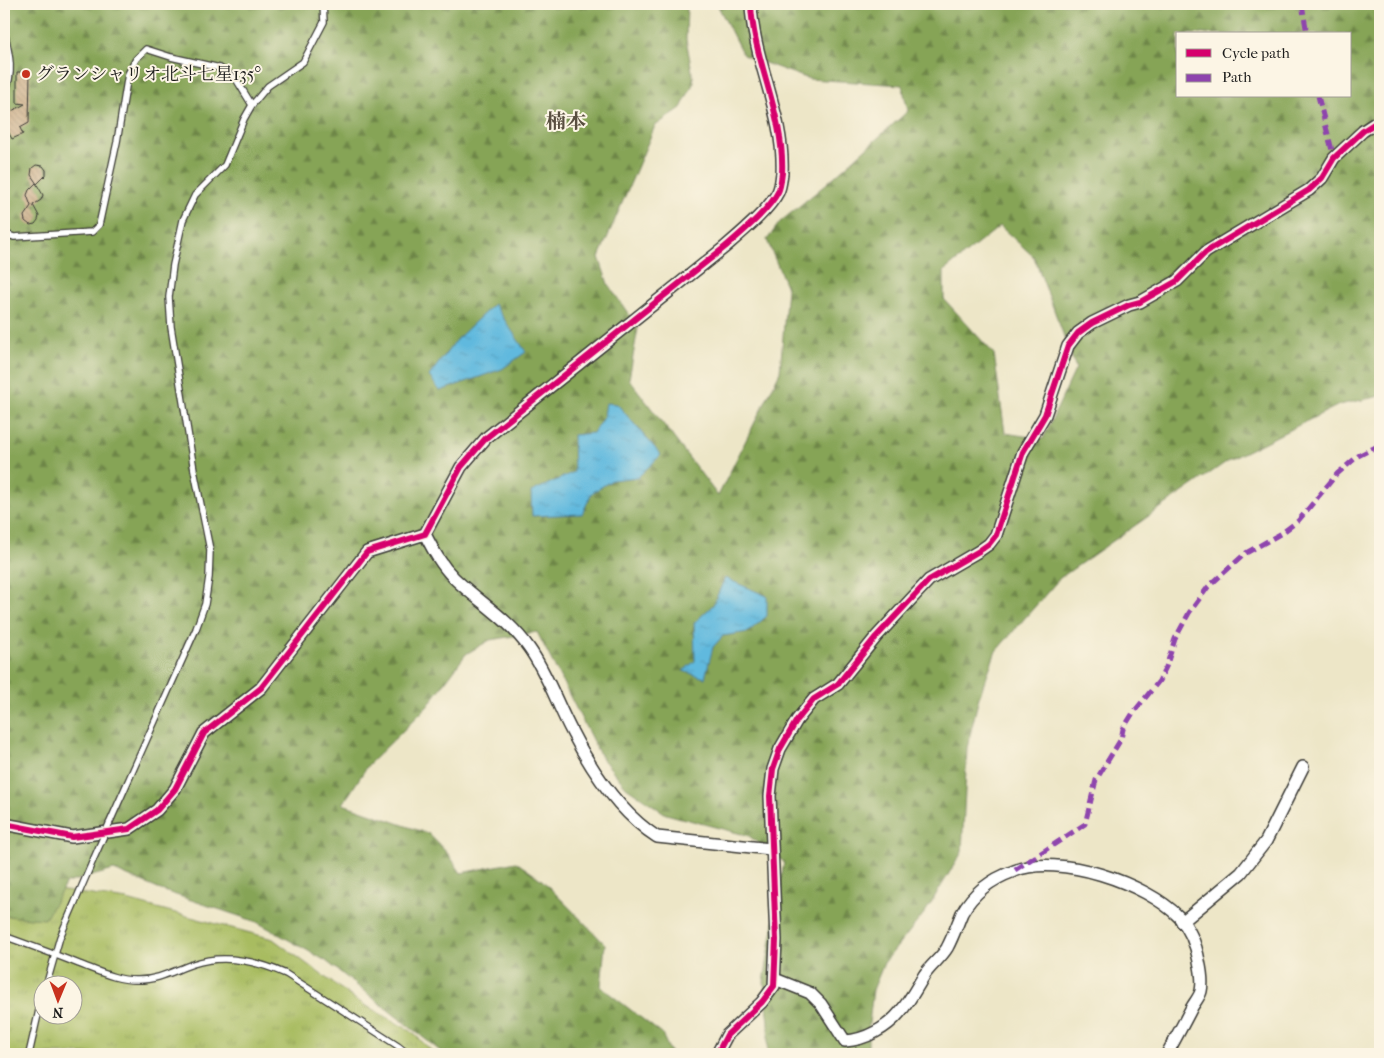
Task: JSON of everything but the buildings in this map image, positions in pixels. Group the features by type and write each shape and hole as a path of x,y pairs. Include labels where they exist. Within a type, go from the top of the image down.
{"street":[{"path":"4,824 72,837 129,828 157,810 175,789 204,733 261,688 367,552 425,534 462,467 486,438 725,247 758,217 778,192 782,161 778,131 752,24 751,4"},
{"path":"718,1054 727,1035 762,1002 774,986 776,940 770,796 773,769 780,749 797,720 814,700 838,684 876,637 929,580 979,551 989,544 996,535 1023,452 1046,414 1068,346 1078,333 1092,323 1129,305 1140,302 1177,281 1206,252 1309,190 1322,178 1334,158 1363,130 1380,120"},
{"path":"425,534 441,563 454,578 509,623 530,648 586,758 606,787 646,830 657,837 772,849"},
{"path":"1182,922 1241,873 1266,841 1303,767"},
{"path":"775,979 810,993 821,1004 845,1041 858,1040 882,1028 900,1013 926,973 946,949 964,911 982,888 996,878 1016,870 1038,866 1069,867 1120,880 1155,898 1178,916 1195,942 1201,971 1201,991 1167,1054"}],"lane":[{"path":"48,976 54,954 94,858 196,629 205,604 210,550 194,470 171,327 169,297 173,265 183,220 195,195 225,164 244,118 252,105 268,86 304,62 324,22 323,4"},
{"path":"4,31 10,59 8,85 4,94"},
{"path":"4,230 6,234 14,237 92,232 99,225 128,74 136,59 146,49 171,57 220,68 236,79 252,105"},
{"path":"4,162 4,182"},
{"path":"4,936 114,976 138,980 162,977 194,964 221,959 248,960 268,966 294,980 408,1054"},
{"path":"30,1054 36,1026"}],"green space":[{"path":"4,4 687,4 686,39 694,82 681,108 655,126 599,257 608,284 638,328 629,379 718,496 780,372 787,288 767,240 780,222 908,111 902,85 809,79 743,55 717,4 1380,4 1380,396 1339,405 1229,460 1060,578 996,651 979,697 967,748 962,852 926,911 884,963 873,990 868,1032 868,1054 767,1054 769,1022 764,982 784,862 749,836 666,814 626,787 601,757 537,632 490,640 466,654 427,707 368,765 343,804 429,834 449,855 461,873 516,862 542,880 605,944 601,987 662,1034 671,1054 444,1054 326,961 257,922 158,889 114,870 66,883 45,919 4,916","holes":["1000,226 1034,257 1076,368 1043,439 1005,433 994,354 944,299 944,271"]},
{"path":"4,882 127,900 273,939 356,1000 411,1031 435,1054 4,1054"}],"water":[{"path":"494,304 526,352 502,369 440,391 429,376 457,339"},
{"path":"606,403 617,404 661,455 638,477 612,480 592,493 582,514 532,516 531,492 574,472 573,435 593,433 604,416"},
{"path":"725,578 767,596 767,616 748,632 723,636 713,647 705,678 683,671 695,661 694,623 713,605"}],"marked path":[{"path":"1302,4 1307,32"},
{"path":"1319,98 1334,158"},
{"path":"1015,870 1085,824 1096,780 1121,739 1123,729 1133,713 1159,681 1166,667 1175,639 1189,613 1208,587 1246,553 1282,533 1298,521 1337,474 1358,456 1380,445"}],"cycle path":[{"path":"4,824 72,837 129,829 157,810 175,789 204,733 261,688 367,552 425,534 461,467 486,438 725,247 761,214 779,190 782,173 782,151 779,130 757,46 751,4"},
{"path":"717,1054 727,1035 762,1002 774,986 776,940 770,796 773,769 780,749 797,720 814,699 838,684 876,637 929,580 979,551 989,544 996,535 1023,452 1045,415 1068,346 1078,333 1092,323 1129,305 1140,302 1177,281 1206,252 1309,190 1322,178 1334,158 1363,131 1380,120"}],"place":[{"name":"グランシャリオ北斗七星135°","path":"26,74"}],"district":[{"name":"楠本","path":"566,121"}]}
